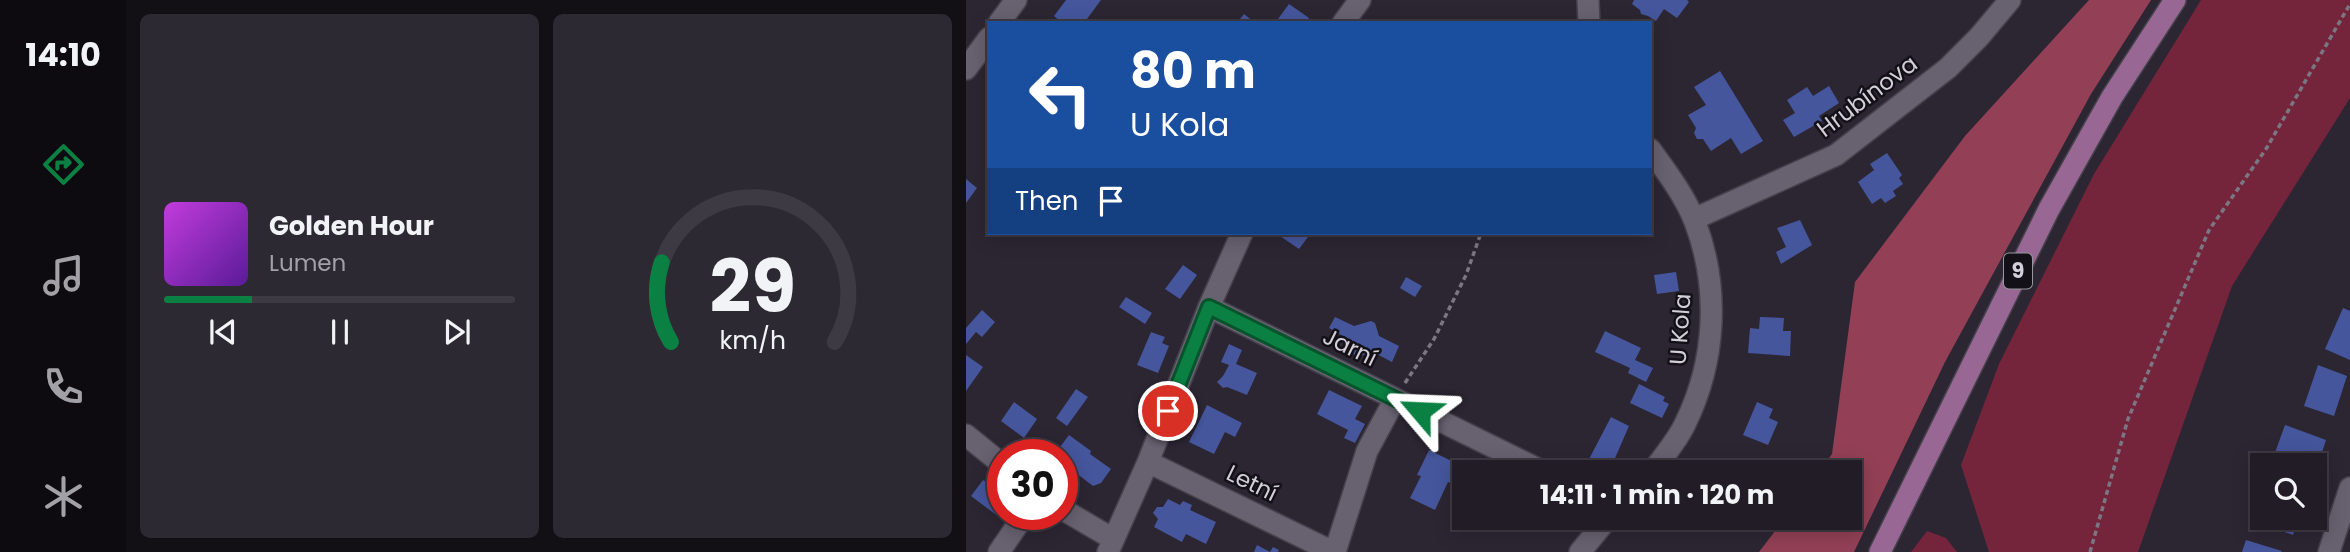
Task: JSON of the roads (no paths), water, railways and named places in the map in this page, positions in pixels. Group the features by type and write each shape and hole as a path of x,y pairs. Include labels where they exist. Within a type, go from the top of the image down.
{"main road":[{"name":"9","path":"1880,552 2049,209 2112,97 2175,0"}],"street":[{"path":"1344,21 1360,0"},
{"path":"1588,0 1589,21"},
{"name":"Hrubínova","path":"1694,219 1836,155 1948,68 2010,0"},
{"path":"966,69 987,41"},
{"name":"U Kola","path":"1652,152 1694,219 1706,255 1711,288 1711,340 1702,382 1684,426 1660,460"},
{"path":"1078,521 1110,545 1148,462 1209,307 1241,235"},
{"name":"Jarní","path":"1209,307 1520,460"},
{"path":"1334,552 1367,451 1395,399"},
{"path":"966,435 987,452"},
{"name":"Letní","path":"1148,462 1334,552"},
{"path":"2329,552 2343,529 2350,488"},
{"path":"999,552 1014,530"},
{"path":"1580,552 1598,530"}]}
